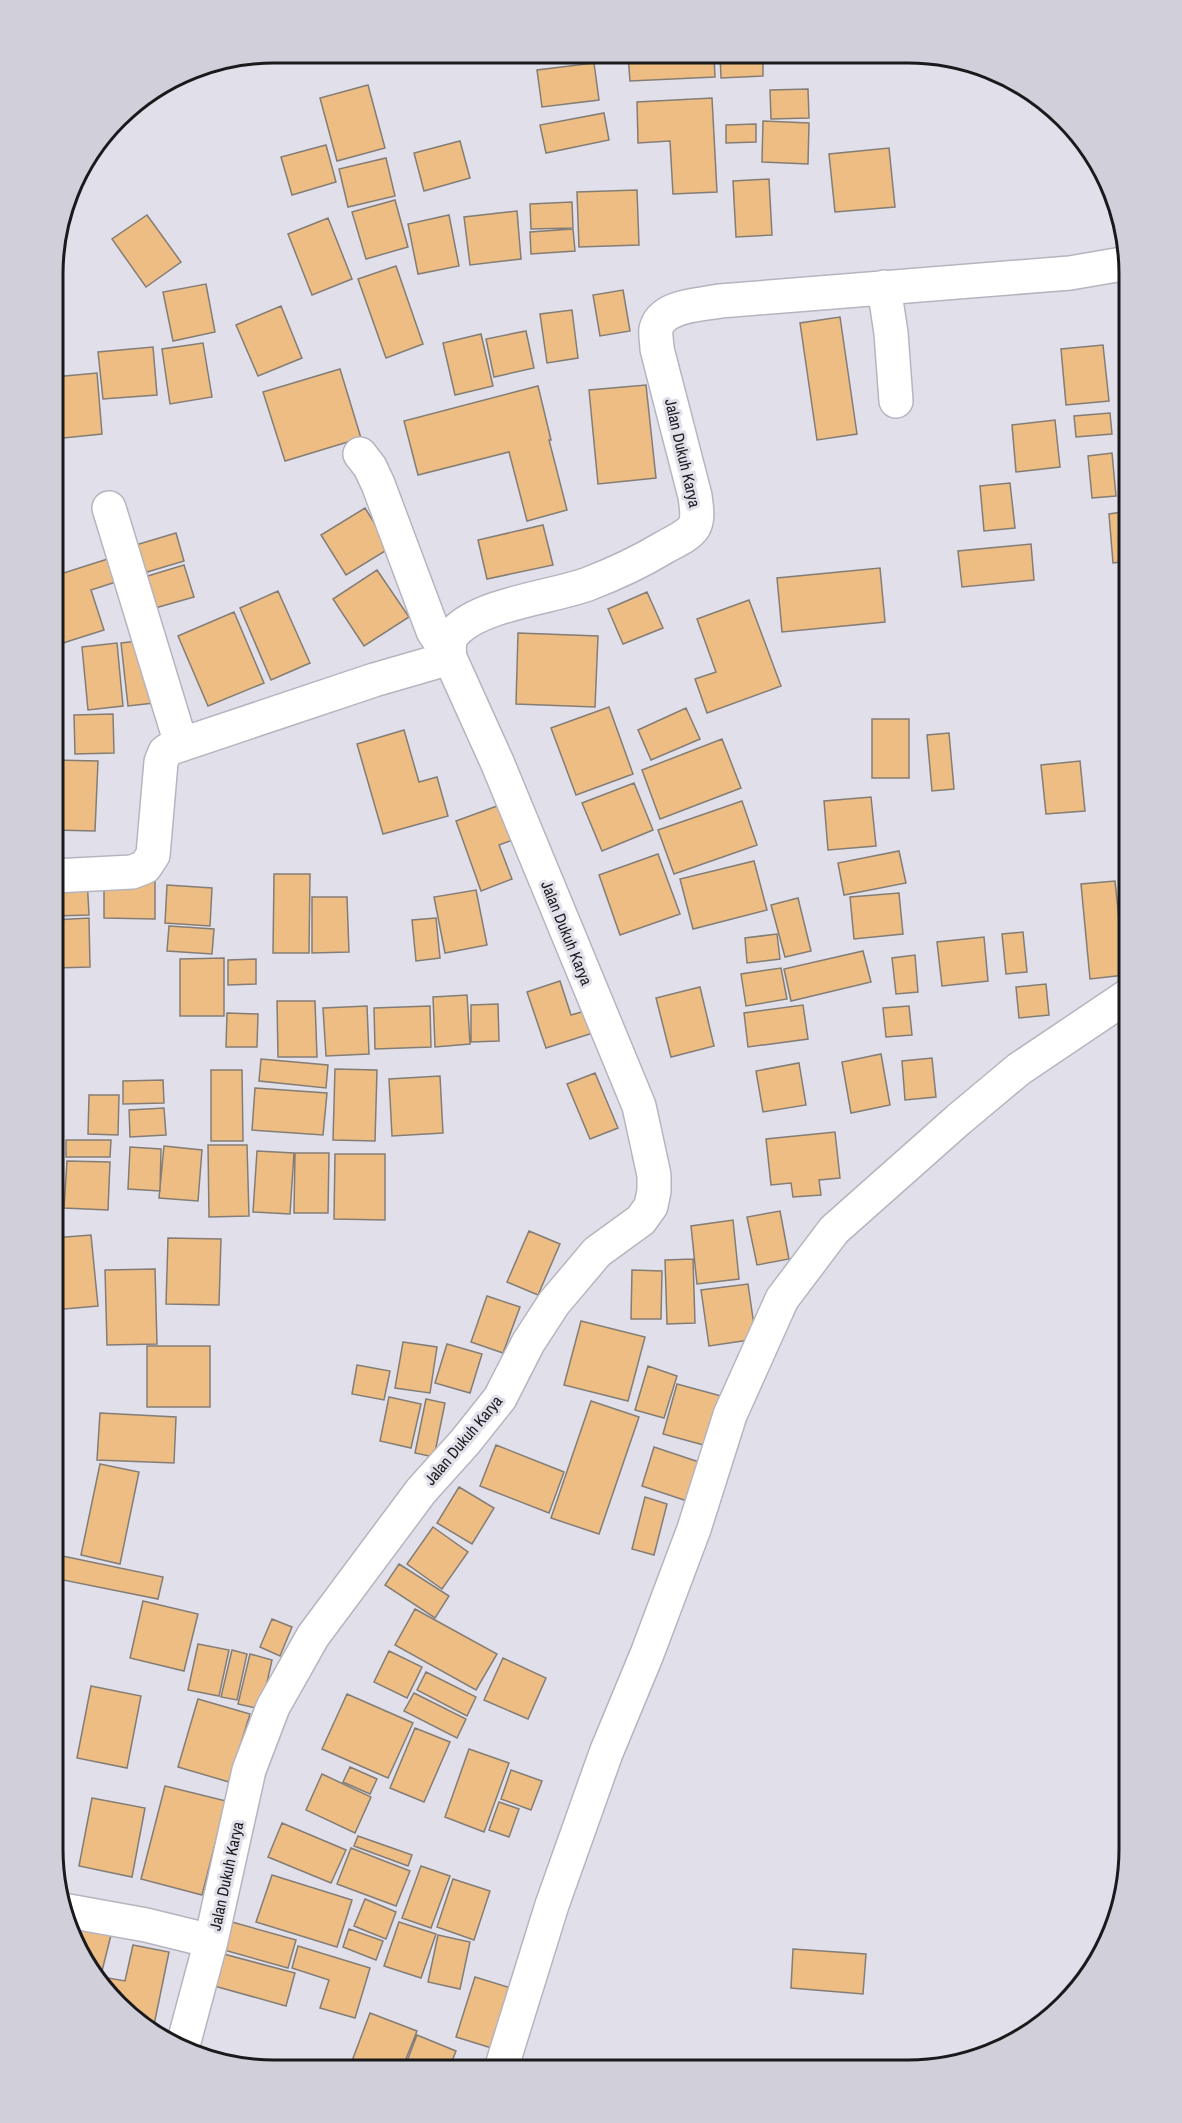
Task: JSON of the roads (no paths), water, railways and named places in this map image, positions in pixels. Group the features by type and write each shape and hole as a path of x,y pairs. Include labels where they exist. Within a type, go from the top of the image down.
{"street":[{"name":"Jalan Dukuh Karya","path":"184,2040 211,1941 249,1770 273,1707 313,1636 421,1491 465,1442 500,1398 528,1343 554,1303 597,1252 641,1220 651,1206 654,1191 650,1152 639,1106 497,762 449,652 453,633 483,615 588,584 646,559 684,536 694,527 697,516 695,495 657,349 656,329 665,315 682,308 720,301 1070,273 1119,265"},
{"path":"884,287 891,333 896,401"},
{"path":"63,876 132,872 145,867 153,855 161,762 165,752 181,744 374,680 449,652 433,631 378,484 360,454"},
{"path":"109,508 181,744"},
{"path":"504,2060 552,1905 606,1753 647,1654 686,1550 730,1415 782,1299 834,1230 958,1120 1019,1069 1119,1002"},
{"path":"72,1912 146,1925 211,1941"}]}
